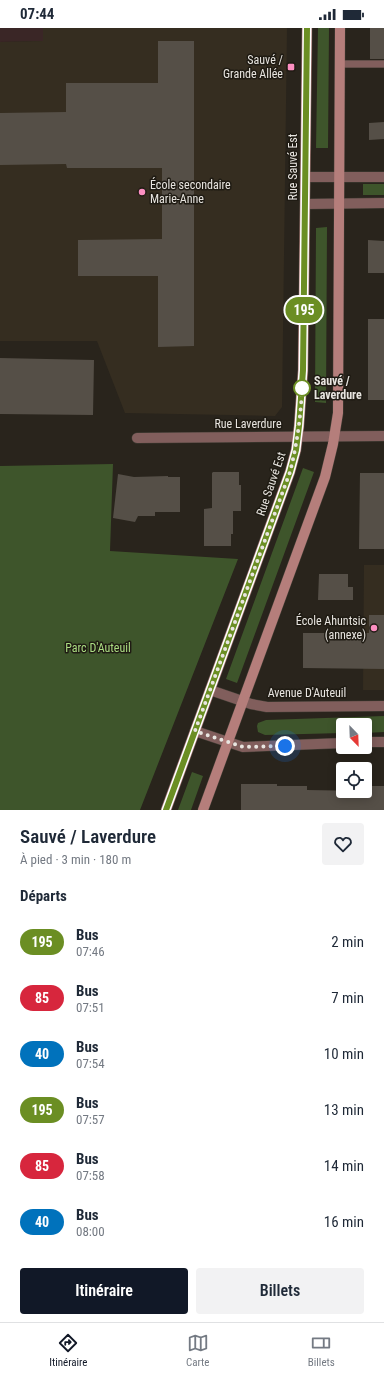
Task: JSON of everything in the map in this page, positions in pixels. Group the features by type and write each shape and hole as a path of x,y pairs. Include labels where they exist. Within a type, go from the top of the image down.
{"main road":[{"name":"Rue Sauvé Est","path":"166,810 290,472 298,437 303,370 307,28"},
{"path":"203,810 325,477 335,436 338,413 340,28"}],"street":[{"path":"306,177 384,177"},
{"path":"306,204 384,203"},
{"name":"Rue Laverdure","path":"137,438 384,436"},
{"name":"Avenue D'Auteuil","path":"210,690 267,707 384,706"},
{"path":"195,731 243,747 336,743"},
{"path":"372,742 384,742"}],"lane":[{"path":"340,64 384,64"}],"shaded area":[{"path":"0,28 43,28 44,41 0,42"},
{"name":"École secondaire Marie-Anne","path":"43,28 287,28 282,407 275,416 125,413 97,341 0,341 0,42 43,41"},
{"name":"École Ahuntsic (annexe)","path":"364,565 384,565 384,690 363,690"}],"green space":[{"path":"318,28 329,28 328,148 316,148"},
{"path":"363,184 384,184 384,195 363,195"},
{"path":"327,227 326,403 315,402 316,228"},
{"name":"Parc D'Auteuil","path":"113,464 110,551 238,559 140,810 0,810 0,466"},
{"path":"303,468 314,472 237,683 226,679"},
{"path":"384,716 384,732 372,733 372,718 336,718 336,733 265,735 258,732 257,726 258,723 266,720"},
{"path":"192,772 203,776 191,810 178,810"}],"building":[{"path":"370,28 384,28 384,59 370,59"},
{"path":"158,41 194,41 194,346 158,347 158,276 78,276 78,240 162,239 162,168 67,168 66,164 0,165 0,113 66,112 66,83 158,83"},
{"path":"384,122 384,139 369,140 369,123"},
{"path":"368,240 384,241 384,273 368,273"},
{"path":"368,319 384,319 384,400 368,400"},
{"path":"0,358 94,360 93,415 0,414"},
{"path":"213,472 239,472 239,485 241,485 241,511 233,511 233,534 231,534 231,546 204,546 204,509 212,508"},
{"path":"360,473 384,473 384,549 359,549"},
{"path":"118,474 134,477 180,477 180,512 155,512 155,516 138,516 135,522 113,518"},
{"path":"319,574 348,574 348,587 353,587 353,600 318,600"},
{"path":"369,615 384,615 384,669 303,668 303,633 369,633"},
{"path":"241,784 307,786 307,790 336,790 336,798 372,798 372,786 384,786 384,810 241,810"}],"bus line":[{"name":"195","path":"166,810 259,554 284,490 296,450 301,410 303,370 307,28"}],"place":[{"name":"Sauvé / Grande Allée","path":"291,67"},
{"name":"École secondaire Marie-Anne","path":"142,192"},
{"name":"Sauvé / Laverdure","path":"302,388"},
{"name":"École Ahuntsic (annexe)","path":"374,628"}],"route":[{"path":"285,746 243,747 195,731 290,472 296,450 302,388"}]}
